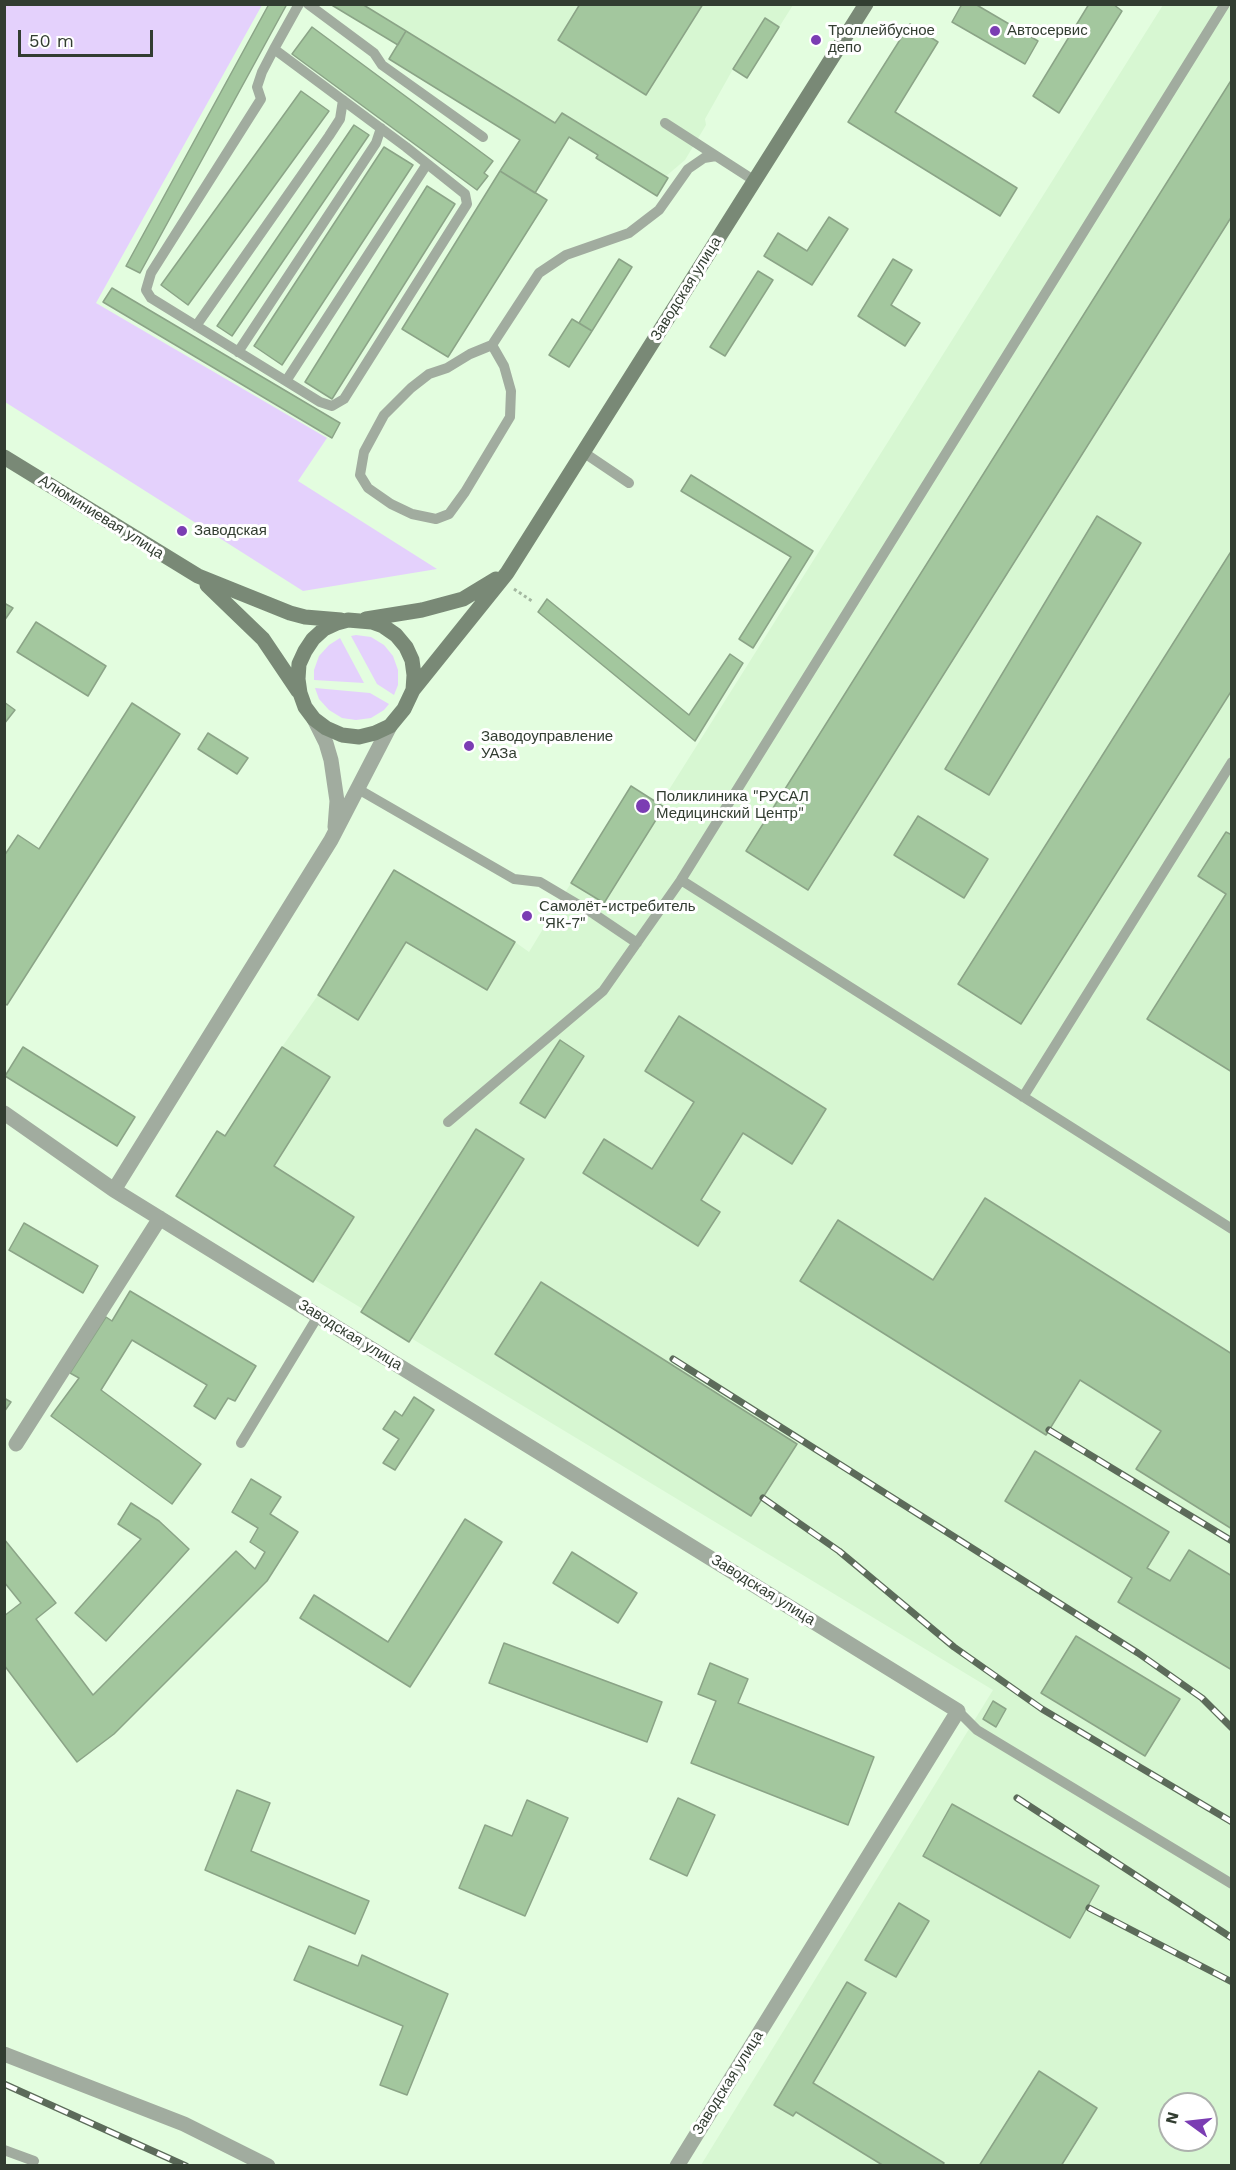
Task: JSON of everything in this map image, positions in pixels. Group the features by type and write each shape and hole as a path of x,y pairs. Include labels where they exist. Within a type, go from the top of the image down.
{"street":[{"name":"Заводская улица","path":"413,690 507,573 866,4"},
{"name":"Алюминиевая улица","path":"4,457 198,576"},
{"path":"300,693 299,664 304,651 324,630 354,620 422,610 463,599 507,573"},
{"path":"114,1190 332,838 390,726 404,710 413,690 413,668 406,646 383,626 354,620 305,617 290,613 198,576"},
{"path":"198,576 263,639 283,666 314,719 326,743 334,778 337,801 332,838"},
{"path":"314,719 326,728 342,735 359,736 375,733 390,726"},
{"name":"Заводская улица","path":"4,1113 114,1190 958,1711 677,2166"},
{"path":"16,1444 159,1218"},
{"path":"4,2054 184,2124 268,2166"}],"lane":[{"path":"274,50 381,128 465,194 467,204 344,399 332,406 320,402 151,298 146,290 151,273 261,99 257,87 262,72 299,4"},
{"path":"308,4 374,53 382,65 483,137"},
{"path":"448,1122 603,991 681,880 1225,4"},
{"path":"196,326 329,136 340,119 343,100"},
{"path":"665,123 755,181"},
{"path":"238,352 376,143 381,128"},
{"path":"492,345 504,366 511,391 510,417 465,492 449,514 436,519 412,514 391,504 368,488 360,476 364,452 384,415 411,388 429,374 447,368 470,354 492,345 539,273 566,255 629,233 659,210 688,169 704,158 716,156"},
{"path":"286,381 427,164"},
{"path":"583,452 629,483"},
{"path":"1023,1097 1232,762"},
{"path":"358,789 514,879 540,882 637,943"},
{"path":"681,880 1232,1229"},
{"path":"242,1443 318,1316"},
{"path":"958,1711 977,1730 1232,1884"},
{"path":"4,2150 34,2161"}],"shaded area":[{"path":"4,5 262,5 96,303 327,438 298,481 437,569 303,591 5,402"},
{"name":"Троллейбусное депо","path":"362,5 793,5 747,78 733,69 705,119 706,125 685,160 665,177 562,113 555,123"},
{"path":"1163,5 1231,5 1231,2165 701,2165 993,1690 176,1196 217,1131 226,1136 318,995 358,1020 406,942 487,990 515,942 529,952 571,883 603,903 663,807 660,804"},
{"path":"351,636 371,637 384,645 393,656 398,670 398,685 394,695 377,684"},
{"path":"340,638 364,683 314,680 314,670 319,656 329,645"},
{"path":"315,688 370,693 389,704 371,718 356,720 342,718 329,710 319,699"}],"building":[{"path":"269,4 287,4 140,273 126,266"},
{"path":"330,4 362,4 406,31 398,45"},
{"path":"580,4 703,4 646,95 558,40"},
{"name":"Автосервис","path":"962,4 975,4 1038,41 1025,64 952,22"},
{"path":"1089,4 1113,4 1122,11 1059,113 1033,96"},
{"path":"765,18 779,27 747,78 733,69"},
{"path":"910,24 938,42 895,112 1017,188 1000,216 848,122"},
{"path":"312,27 493,161 484,173 488,176 477,190 292,54"},
{"path":"406,31 555,123 562,113 668,178 657,196 596,158 598,155 569,137 535,193 500,171 520,140 389,59"},
{"path":"1232,79 1232,216 808,890 746,851"},
{"path":"301,91 329,111 188,305 161,285"},
{"path":"354,125 369,135 232,336 217,326"},
{"path":"384,147 413,165 282,365 254,346"},
{"path":"500,171 547,200 448,357 402,329"},
{"path":"427,186 455,204 332,399 305,382"},
{"path":"829,217 848,229 812,285 764,256 778,233 807,251"},
{"path":"619,259 632,267 592,331 579,323"},
{"path":"893,259 912,270 891,305 920,323 905,346 858,316"},
{"path":"758,271 773,280 725,356 710,347"},
{"path":"112,288 340,423 332,438 103,302"},
{"path":"572,319 592,331 569,367 549,355"},
{"path":"691,475 813,551 753,648 739,639 791,557 681,491"},
{"path":"1097,516 1141,543 989,795 945,769"},
{"path":"1232,550 1232,690 1021,1024 958,984"},
{"path":"547,599 689,715 730,654 743,663 695,741 538,612"},
{"path":"4,603 13,608 4,621"},
{"path":"36,622 106,666 88,696 17,652"},
{"path":"4,702 15,710 4,724"},
{"path":"132,703 180,734 7,1005 4,1003 4,856 18,835 39,849"},
{"path":"208,733 248,758 237,774 198,749"},
{"path":"631,786 664,807 604,903 571,883"},
{"path":"918,816 988,859 964,898 894,855"},
{"path":"1226,832 1232,835 1232,1072 1147,1019 1226,894 1198,876"},
{"path":"394,870 515,942 487,990 406,942 358,1020 318,995"},
{"path":"679,1016 826,1109 792,1164 743,1133 701,1200 720,1212 698,1246 583,1173 604,1139 652,1169 694,1102 645,1071"},
{"path":"560,1040 584,1056 545,1118 520,1103"},
{"path":"23,1047 135,1117 117,1146 5,1076"},
{"path":"282,1047 330,1077 274,1166 354,1217 313,1282 176,1196 217,1131 225,1136"},
{"path":"476,1129 524,1159 409,1342 361,1312"},
{"path":"985,1198 1232,1354 1232,1529 1136,1469 1161,1431 1080,1380 1046,1435 800,1281 838,1220 933,1280"},
{"path":"24,1223 98,1266 83,1293 9,1250"},
{"path":"541,1282 797,1444 751,1516 495,1354"},
{"path":"130,1291 256,1366 235,1401 228,1398 215,1419 194,1406 207,1385 132,1340 101,1390 201,1464 172,1504 51,1416 79,1378 70,1373 106,1317 112,1321"},
{"path":"414,1397 434,1410 395,1470 383,1463 399,1439 383,1429 395,1411 402,1416"},
{"path":"4,1398 11,1402 4,1412"},
{"path":"1035,1451 1169,1532 1147,1568 1170,1581 1189,1550 1232,1576 1232,1670 1118,1602 1132,1578 1005,1501"},
{"path":"251,1479 281,1497 270,1514 298,1532 267,1581 114,1734 77,1762 4,1665 4,1616 21,1603 4,1582 4,1539 56,1603 36,1619 93,1695 236,1551 255,1569 265,1552 250,1542 258,1528 232,1512"},
{"path":"131,1503 159,1521 189,1549 106,1641 75,1613 141,1539 118,1524"},
{"path":"465,1519 502,1542 410,1687 300,1618 314,1595 388,1642"},
{"path":"572,1552 637,1593 618,1623 553,1583"},
{"path":"1076,1636 1180,1699 1145,1756 1041,1693"},
{"path":"504,1643 662,1702 647,1742 489,1683"},
{"path":"710,1663 748,1679 738,1703 874,1757 848,1825 691,1763 716,1701 698,1694"},
{"path":"993,1701 1006,1709 996,1727 983,1719"},
{"path":"237,1790 270,1803 251,1851 369,1901 355,1934 205,1870"},
{"path":"678,1798 715,1815 687,1876 650,1859"},
{"path":"527,1800 568,1818 525,1916 459,1888 485,1825 512,1836"},
{"path":"952,1804 1099,1886 1070,1938 923,1856"},
{"path":"899,1903 929,1921 896,1977 865,1960"},
{"path":"309,1946 358,1966 362,1955 448,1994 407,2095 380,2085 403,2026 294,1980"},
{"path":"847,1982 866,1993 813,2083 944,2163 942,2166 884,2166 796,2112 793,2116 774,2105"},
{"path":"1039,2071 1097,2108 1061,2166 979,2166"}],"railway":[{"path":"673,1359 1138,1653 1202,1698 1232,1728"},
{"path":"1049,1430 1232,1541"},
{"path":"763,1498 839,1551 954,1647 1042,1709 1232,1822"},
{"path":"1017,1798 1232,1938"},
{"path":"1089,1908 1232,1982"},
{"path":"4,2084 186,2166"}],"place":[{"name":"Автосервис","path":"995,31"},
{"name":"Троллейбусное депо","path":"816,40"},
{"name":"Заводская","path":"182,531"},
{"name":"Заводоуправление УАЗа","path":"469,746"},
{"name":"Поликлиника \"РУСАЛ Медицинский Центр\"","path":"643,806"},
{"name":"Самолёт-истребитель \"ЯК-7\"","path":"527,916"}]}
